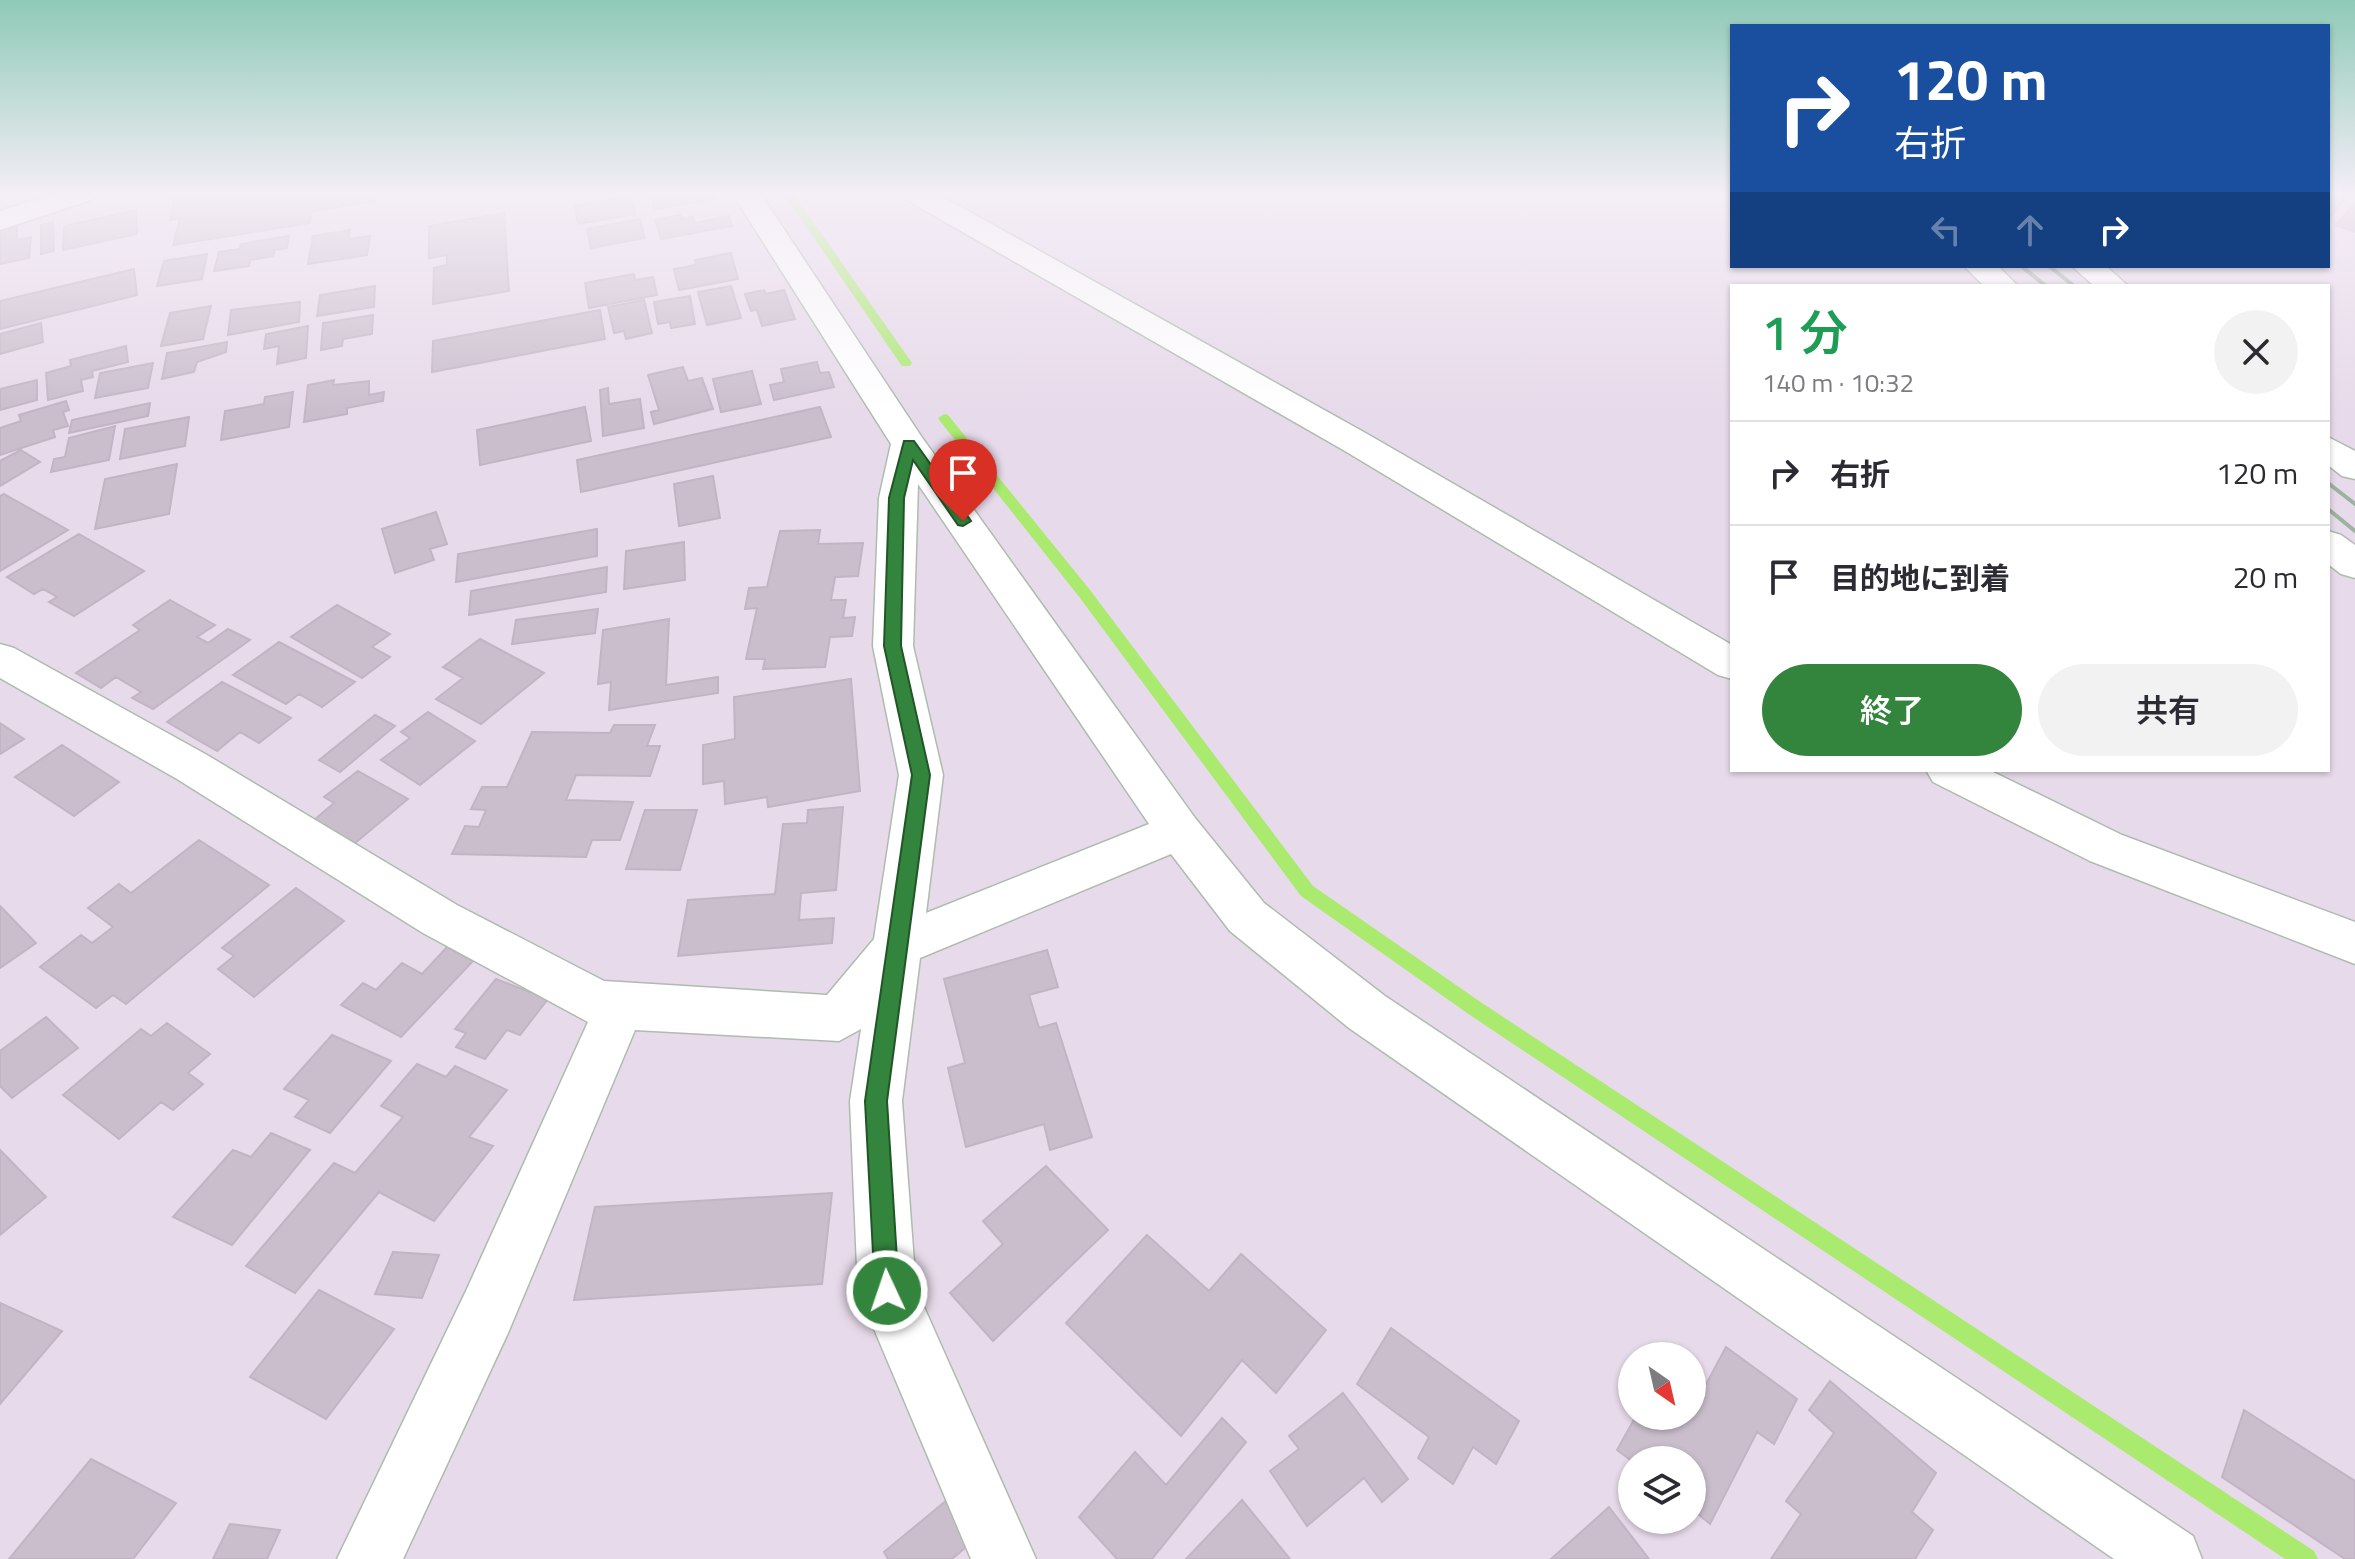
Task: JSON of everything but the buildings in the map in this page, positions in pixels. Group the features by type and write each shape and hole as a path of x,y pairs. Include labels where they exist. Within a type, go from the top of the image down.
{"street":[{"path":"793,266 909,444 1179,831 1247,917 1367,1012 2170,1559"},
{"path":"1044,266 1357,443 1730,663"},
{"path":"1981,268 2001,284"},
{"path":"2090,268 2110,284"},
{"path":"909,444 897,498 893,646 921,775 876,1101 887,1291 1004,1559"},
{"path":"2330,449 2355,468"},
{"path":"2330,546 2355,565"},
{"path":"0,659 192,767 440,919 596,1002 620,1007 839,1018 899,945 1179,831"},
{"path":"1952,772 2106,848 2355,943"},
{"path":"369,1559 487,1312 620,1007"}],"waterway":[{"path":"838,266 906,363"},
{"path":"944,418 1085,594 1307,891 1476,1009 2306,1559"}],"railway":[{"path":"2024,268 2044,284"},
{"path":"2052,268 2072,284"},
{"path":"2330,485 2355,504"},
{"path":"2330,511 2355,531"}],"route":[{"path":"887,1291 876,1101 921,775 893,646 897,498 909,444 963,521"}]}
